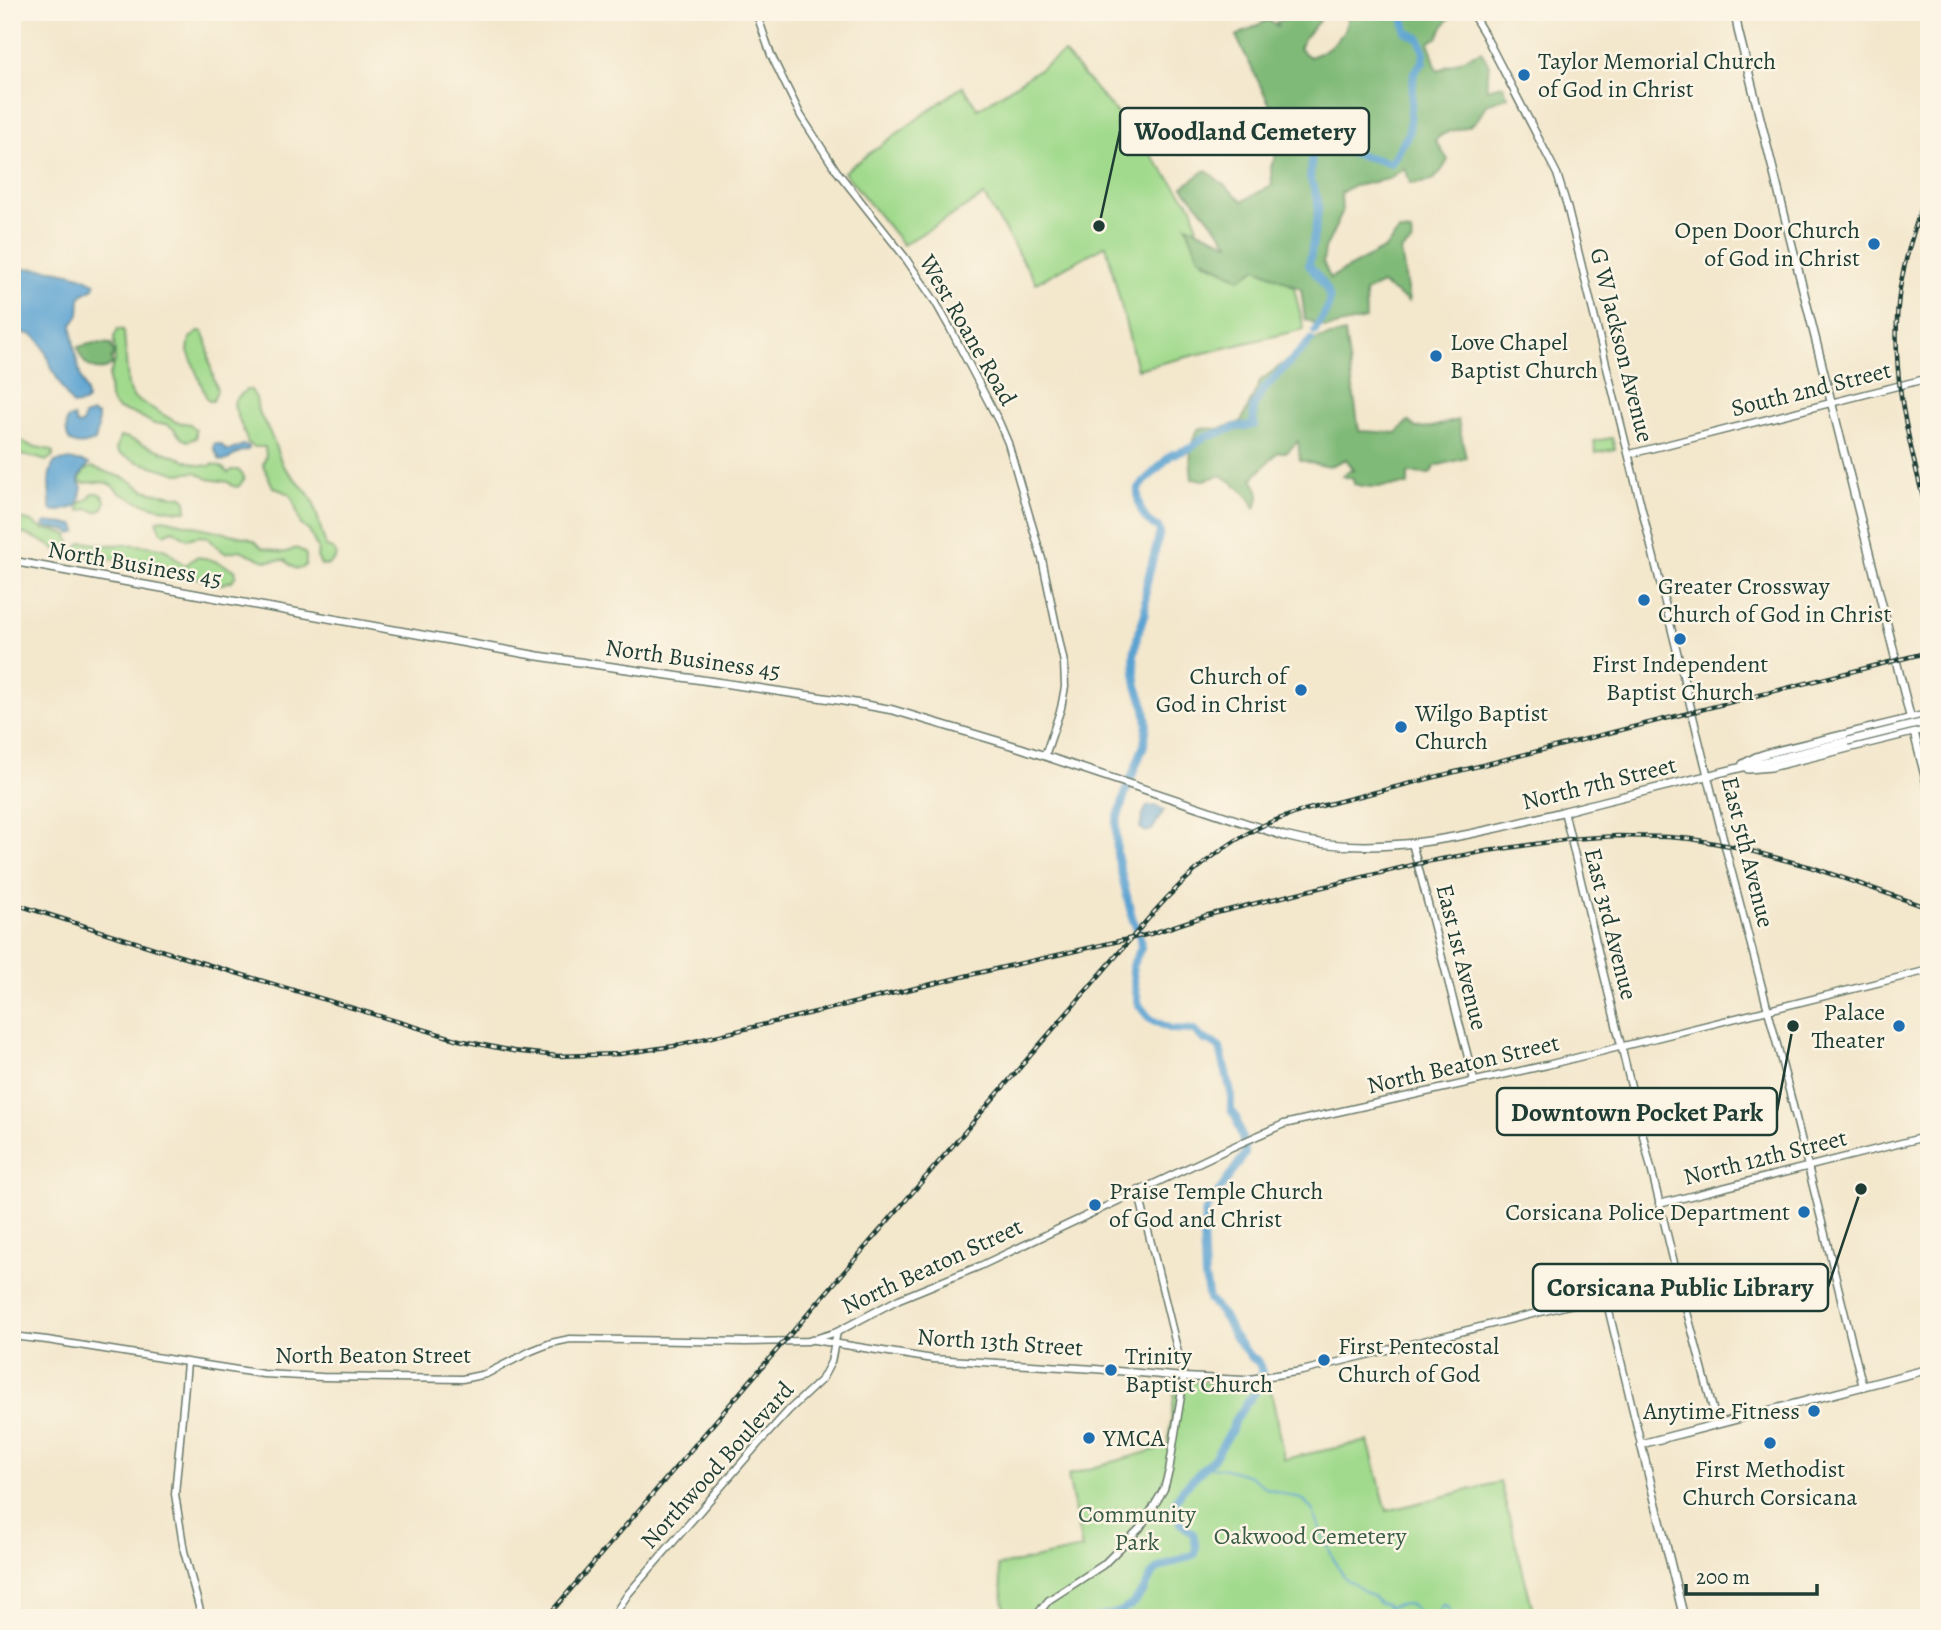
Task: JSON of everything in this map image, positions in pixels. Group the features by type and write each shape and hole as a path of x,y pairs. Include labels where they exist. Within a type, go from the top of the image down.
{"main road":[{"path":"1735,12 1771,167 1929,792"},
{"name":"North Business 45","path":"12,561 538,656 838,700 927,719 1284,836 1326,845 1356,847"},
{"path":"1737,768 1771,767 1912,725 1929,714"},
{"name":"North 7th Street","path":"1356,847 1412,843 1488,831 1929,720"},
{"path":"1737,768 1756,757 1912,725 1929,728"},
{"path":"1684,1618 1641,1444 1929,1370"}],"street":[{"name":"West Roane Road","path":"756,12 771,55 801,116 836,170 904,256 936,303 999,422 1014,462 1042,559 1064,663 1065,687 1061,708 1045,756"},
{"name":"G W Jackson Avenue","path":"1471,12 1559,181 1692,704"},
{"name":"South 2nd Street","path":"1630,454 1929,378"},
{"name":"East 5th Avenue","path":"1692,704 1863,1387"},
{"name":"East 3rd Avenue","path":"1564,811 1659,1204 1717,1424"},
{"name":"East 1st Avenue","path":"1412,843 1474,1080"},
{"name":"North Beaton Street","path":"12,1336 280,1375 468,1378 498,1369 540,1346 570,1339 740,1342 813,1340 837,1332 898,1299 980,1266 1284,1124 1547,1065 1929,970"},
{"name":"North 12th Street","path":"1659,1204 1929,1136"},
{"path":"1034,1618 1049,1600 1102,1565 1140,1528 1164,1489 1171,1462 1184,1377 1138,1190"},
{"name":"North 13th Street","path":"813,1340 946,1360 1243,1380 1314,1368 1678,1278"},
{"path":"1605,1295 1641,1444"},
{"name":"Northwood Boulevard","path":"612,1618 628,1594 750,1453 822,1379 831,1362 837,1332"},
{"path":"187,1363 175,1494 184,1551 202,1618"}],"green space":[{"path":"1291,12 1324,12 1299,49 1310,57 1325,50 1342,35 1348,12 1454,12 1438,37 1429,42 1437,71 1481,51 1489,65 1486,89 1503,85 1508,97 1486,104 1481,115 1469,126 1450,131 1435,140 1448,160 1434,179 1424,183 1410,183 1405,168 1388,179 1350,187 1341,193 1342,213 1325,249 1323,262 1330,278 1385,248 1399,231 1411,232 1412,242 1401,251 1409,302 1382,284 1365,292 1366,319 1326,328 1305,319 1301,289 1257,268 1240,279 1199,257 1186,225 1230,244 1183,187 1206,170 1243,201 1272,185 1271,166 1276,156 1266,125 1272,109 1236,36 1268,20 1279,27 1276,22 1288,19"},
{"path":"1064,53 1121,118 1193,208 1203,261 1238,277 1262,262 1294,288 1304,329 1137,369 1106,245 1036,283 984,196 903,245 844,172 963,86 978,109"},
{"path":"118,329 124,332 128,386 133,397 176,422 190,424 196,430 196,438 187,441 166,424 154,424 138,415 118,409 113,404 110,399 109,376 115,362 114,337"},
{"path":"200,331 207,341 217,390 213,401 207,399 188,351 190,338"},
{"path":"1345,333 1359,431 1397,433 1408,421 1416,428 1458,420 1466,458 1435,466 1430,474 1408,473 1408,485 1368,487 1354,484 1353,479 1343,476 1354,470 1346,459 1328,467 1300,460 1298,441 1287,452 1278,452 1252,479 1259,493 1255,508 1241,489 1221,475 1205,480 1192,479 1191,446 1199,428 1218,429 1241,422 1261,380 1317,339"},
{"path":"94,343 111,344 115,352 111,360 113,364 107,368 96,369 86,364 78,347"},
{"path":"246,390 251,390 256,398 258,411 283,466 313,501 326,547 336,553 335,559 328,565 321,565 317,557 318,549 309,531 301,525 293,499 289,494 273,487 263,465 265,447 254,447 248,443 234,406 235,400"},
{"path":"12,436 31,446 51,450 53,456 46,461 12,454"},
{"path":"120,437 198,465 213,464 228,473 238,470 244,480 238,487 228,482 208,479 196,472 179,474 138,462 116,450"},
{"path":"1612,438 1615,449 1596,453 1594,441"},
{"path":"92,467 127,479 145,490 182,497 186,501 187,509 170,510 145,504 106,483 81,483 83,472"},
{"path":"93,493 104,497 103,508 97,512 88,509 80,511 80,503"},
{"path":"12,516 43,529 68,535 68,552 61,553 32,536 12,532"},
{"path":"163,519 248,538 262,548 283,553 298,549 306,555 306,564 298,569 285,560 265,561 240,550 225,553 208,537 187,539 173,530 164,534 157,523"},
{"path":"83,542 156,547 166,550 186,565 196,557 207,559 235,570 236,575 232,581 222,584 119,559 86,559 79,556 77,550"},
{"path":"1176,1381 1270,1384 1284,1459 1368,1441 1387,1511 1500,1482 1535,1618 1006,1618 998,1566 1082,1549 1068,1475 1168,1446"}],"water":[{"path":"19,269 58,271 78,275 95,283 94,288 80,299 79,315 72,325 76,358 87,400 84,403 73,405 70,401 39,340 21,332 12,333 12,278 13,273"},
{"path":"92,413 98,416 95,441 80,445 71,442 67,433 67,419 74,417 76,424 80,425 84,416"},
{"path":"214,444 221,444 229,451 243,445 249,449 227,460 220,460"},
{"path":"66,460 89,464 79,477 82,487 76,507 53,511 50,509 50,473 55,462"},
{"path":"45,522 75,525 77,532 72,534 43,526"},
{"path":"1147,806 1164,810 1152,830 1146,832 1140,828"}],"waterway":[{"path":"1315,331 1329,303 1329,296 1309,265 1318,212 1318,200 1310,178 1313,143 1391,163 1409,133 1414,72 1423,62 1424,53 1419,38 1406,32 1404,21 1407,12"},
{"path":"1096,1618 1118,1613 1130,1606 1143,1592 1157,1569 1195,1554 1193,1534 1181,1523 1175,1503 1182,1490 1214,1458 1232,1430 1234,1421 1261,1384 1262,1372 1259,1363 1233,1335 1226,1320 1209,1299 1205,1278 1203,1233 1206,1210 1245,1154 1236,1117 1231,1110 1231,1093 1220,1048 1204,1040 1194,1030 1171,1029 1150,1019 1139,1005 1132,966 1141,948 1140,937 1132,917 1117,855 1116,823 1144,745 1147,724 1145,708 1137,686 1134,655 1145,613 1146,586 1160,532 1158,527 1144,516 1138,500 1138,488 1171,455 1191,448 1205,436 1254,425 1253,408 1262,391 1311,340"},
{"path":"1206,1466 1250,1476 1266,1488 1304,1500 1313,1511 1337,1566 1347,1580 1388,1607 1411,1605 1422,1618"},
{"path":"1435,1618 1443,1604 1447,1606 1452,1618"}],"railway":[{"path":"1929,185 1902,275 1897,318 1902,406 1929,521"},
{"path":"546,1618 1154,912 1178,886 1218,852 1264,825 1305,810 1929,652"},
{"path":"12,903 459,1040 513,1051 558,1056 620,1054 674,1046 1150,934 1208,915 1425,862 1570,839 1668,837 1736,847 1811,867 1929,908"}],"place":[{"name":"Taylor Memorial Church of God in Christ","path":"1524,75"},
{"name":"Woodland Cemetery","path":"1099,226"},
{"name":"Open Door Church of God in Christ","path":"1874,244"},
{"name":"Love Chapel Baptist Church","path":"1436,356"},
{"name":"Greater Crossway Church of God in Christ","path":"1644,600"},
{"name":"First Independent Baptist Church","path":"1680,639"},
{"name":"Church of God in Christ","path":"1301,690"},
{"name":"Wilgo Baptist Church","path":"1401,727"},
{"name":"Downtown Pocket Park","path":"1793,1026"},
{"name":"Palace Theater","path":"1899,1026"},
{"name":"Corsicana Public Library","path":"1861,1189"},
{"name":"Praise Temple Church of God and Christ","path":"1095,1205"},
{"name":"Corsicana Police Department","path":"1804,1212"},
{"name":"First Pentecostal Church of God","path":"1324,1360"},
{"name":"Trinity Baptist Church","path":"1111,1370"},
{"name":"Anytime Fitness","path":"1814,1411"},
{"name":"YMCA","path":"1089,1438"},
{"name":"First Methodist Church Corsicana","path":"1770,1443"}],"park label":[{"name":"Community Park","path":"1137,1528"},
{"name":"Oakwood Cemetery","path":"1310,1536"}]}
